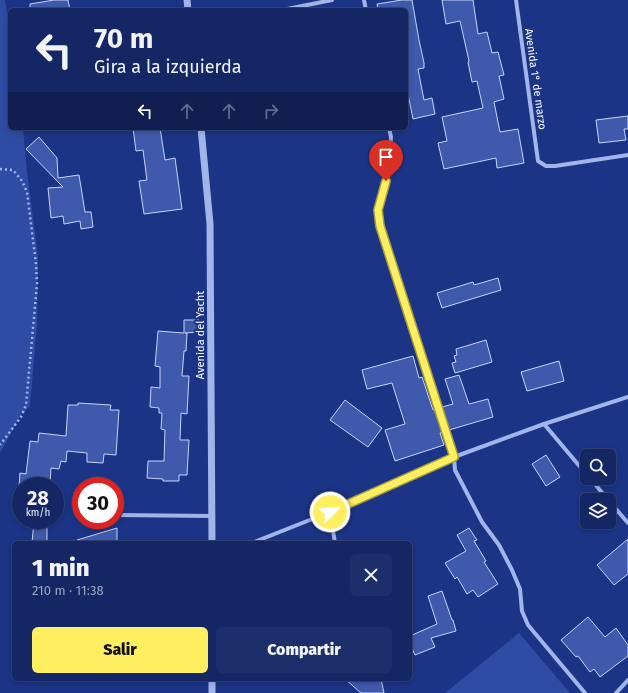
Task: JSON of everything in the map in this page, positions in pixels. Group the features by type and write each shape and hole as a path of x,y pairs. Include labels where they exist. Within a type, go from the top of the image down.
{"street":[{"path":"292,8 332,0"},
{"name":"Avenida 1° de marzo","path":"516,0 538,161 546,166 555,166 628,155"},
{"name":"Avenida del Yacht","path":"201,130 210,224 212,541"},
{"path":"389,130 391,137 389,167 378,210 380,226 454,457 455,470 482,522 499,545 512,570 520,589 522,611 528,625 585,693"},
{"path":"257,541 330,512 454,457 544,424 628,396"},
{"path":"544,424 580,467"},
{"path":"596,485 603,493"},
{"path":"616,508 628,523"},
{"path":"330,512 334,541"},
{"path":"124,515 212,516"},
{"path":"616,693 628,680"},
{"path":"212,681 212,693"}],"path":[{"path":"0,169 13,170 22,181 27,192 37,284 26,405 22,417 0,444"}],"shaded area":[{"path":"0,0 5,0 8,20 8,130 23,130 38,256 37,324 30,406 21,415 0,453"},
{"path":"519,633 570,693 445,693"}],"building":[{"path":"54,0 68,0 70,8 30,8 30,4"},
{"path":"412,0 424,63 424,68 418,69 424,100 432,98 435,114 413,119 408,94 408,8 378,8 377,4"},
{"path":"442,0 473,0 478,34 487,32 492,53 498,52 504,75 499,76 504,99 494,102 500,132 518,129 524,163 497,168 496,158 444,169 438,143 447,141 442,117 483,108 477,81 472,82 460,21 446,24"},
{"path":"628,116 628,129 624,129 626,140 599,143 596,120"},
{"path":"133,130 160,130 165,160 175,158 182,209 144,214 139,181 147,180 143,150 136,151"},
{"path":"39,137 57,158 58,178 79,175 85,212 91,212 93,227 81,229 80,221 64,224 63,216 51,218 48,188 63,187 26,149"},
{"path":"498,278 501,290 442,308 437,293 473,282 474,285"},
{"path":"184,320 199,320 199,332 185,333 187,333 186,351 184,351 182,376 189,376 187,414 181,413 180,440 189,440 187,475 179,475 179,481 163,481 163,479 147,478 148,461 164,461 165,430 161,429 162,413 159,413 159,408 150,407 151,387 160,388 160,367 155,366 158,331 184,333"},
{"path":"486,340 492,362 455,373 452,363 456,362 454,356 457,355 456,349"},
{"path":"413,356 419,378 422,377 433,410 435,409 442,432 440,433 444,445 395,461 385,430 405,424 392,383 367,389 362,370"},
{"path":"559,361 564,381 527,391 521,372"},
{"path":"459,375 469,404 488,399 493,417 449,430 442,407 453,404 445,379"},
{"path":"345,400 382,428 368,447 330,420"},
{"path":"78,403 111,405 110,410 119,410 116,455 104,454 103,463 87,462 87,453 67,451 66,462 61,461 59,469 51,468 50,477 20,477 20,473 26,474 30,441 38,442 39,433 66,436 68,405 78,405"},
{"path":"546,455 560,477 546,486 532,464"},
{"path":"469,528 477,540 474,541 486,561 484,562 498,584 478,597 473,590 467,594 457,577 455,579 445,563 466,551 457,535"},
{"path":"33,529 47,529 47,541 32,541"},
{"path":"117,529 117,541 77,540"},
{"path":"628,539 628,574 614,585 597,565"},
{"path":"442,591 456,631 431,638 435,647 415,655 412,648 412,635 437,624 428,596"},
{"path":"588,617 605,637 616,628 628,645 628,656 600,677 594,669 590,672 578,656 576,657 561,640"},
{"path":"347,681 381,681 384,693 361,693"}],"route":[{"path":"330,512 454,457 380,226 378,210 386,181"}]}
